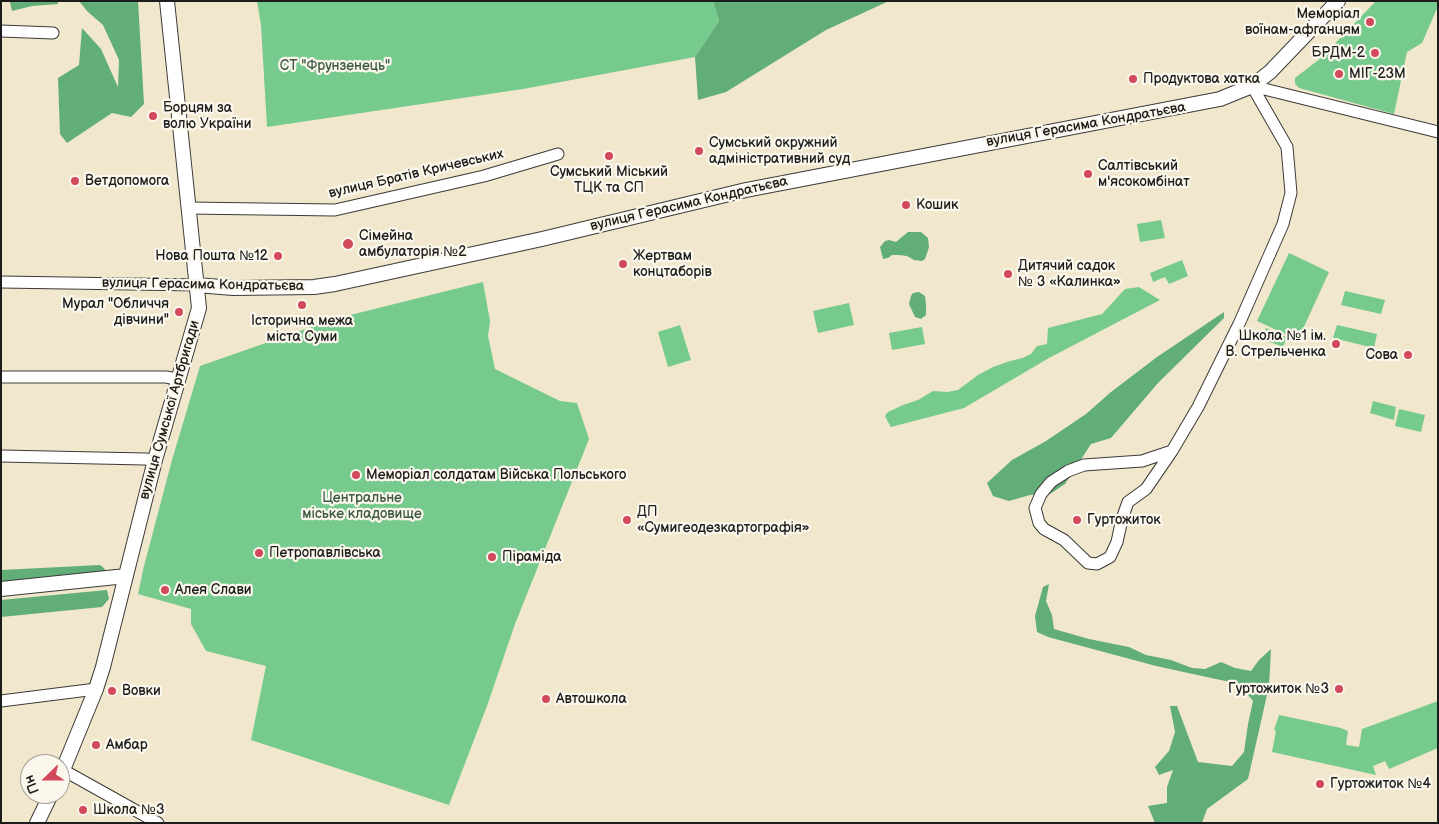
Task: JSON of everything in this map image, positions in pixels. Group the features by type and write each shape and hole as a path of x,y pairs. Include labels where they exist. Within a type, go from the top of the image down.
{"main road":[{"name":"вулиця Сумської Артбригади","path":"70,754 96,689 155,460 199,308 167,1"},
{"name":"вулиця Герасима Кондратьєва","path":"197,285 233,288 314,287 335,284 542,239 746,190 1220,99 1252,86 1270,72 1338,1"},
{"path":"1,589 126,576"},
{"path":"37,823 47,804"}],"street":[{"path":"1,31 53,33"},
{"path":"1252,86 1438,132"},
{"path":"1172,451 1142,461 1084,465 1068,471 1050,482 1041,494 1035,508 1039,523 1044,529 1064,540 1088,563 1093,564 1110,557 1114,550 1128,502 1146,489 1172,451 1198,407 1239,324 1283,224 1291,194 1287,147 1252,86"},
{"name":"вулиця Братів Кричевських","path":"188,208 335,210 484,176 558,154"},
{"name":"вулиця Герасима Кондратьєва","path":"1,282 197,285"},
{"path":"1,377 166,377 177,379"},
{"path":"1,456 144,458 155,460"},
{"path":"1,701 96,689"},
{"path":"70,778 158,823"}],"green space":[{"path":"11,1 58,1 58,4 32,6 12,11"},
{"path":"79,1 138,1 144,104 131,117 112,113 67,143 60,134 58,78 79,65 82,28 101,49 118,87 119,60 103,25"},
{"name":"СТ \"Фрунзенець\"","path":"257,1 713,1 719,21 695,57 523,89 267,127 261,25"},
{"path":"713,1 889,1 826,30 726,92 698,100 695,57 719,21"},
{"path":"1376,1 1438,1 1438,6 1422,43 1407,52 1394,114 1299,88 1295,84 1295,78 1321,58"},
{"path":"1161,220 1165,238 1140,242 1137,224"},
{"path":"908,232 921,232 928,238 929,247 925,259 922,261 914,260 907,256 892,255 883,259 880,247 885,241 896,242"},
{"path":"1289,253 1329,272 1298,340 1257,321"},
{"path":"1182,260 1188,276 1169,284 1165,277 1153,282 1150,273"},
{"name":"Центральне міське кладовище","path":"483,282 490,321 488,336 495,369 560,401 577,403 589,439 515,624 487,706 449,805 251,740 266,666 206,651 191,624 191,609 138,594 172,460 200,366 334,319"},
{"path":"1139,287 1160,300 1049,358 964,408 891,427 888,422 885,416 888,412 918,400 933,391 947,392 958,390 978,375 993,367 1023,358 1031,354 1037,346 1047,344 1048,328 1102,314 1125,289"},
{"path":"1345,291 1385,300 1381,314 1341,305"},
{"path":"919,292 925,296 926,305 926,315 921,319 915,317 909,304 913,293"},
{"path":"849,303 854,325 818,333 813,311"},
{"path":"1224,312 1224,318 1158,383 1111,438 1091,444 1065,484 1050,494 1030,495 1009,501 993,496 987,483 1012,460 1046,441 1086,414 1111,392 1157,357"},
{"path":"680,325 691,360 668,367 658,332"},
{"path":"1337,325 1377,334 1374,348 1333,338"},
{"path":"922,327 925,344 892,350 889,333"},
{"path":"1266,328 1287,337 1283,347 1262,339"},
{"path":"1373,401 1396,407 1394,420 1370,413"},
{"path":"1399,409 1425,415 1421,432 1395,426"},
{"path":"100,565 106,572 1,586 1,570"},
{"path":"1049,584 1046,601 1052,615 1054,629 1089,639 1129,647 1146,655 1171,660 1192,668 1205,669 1221,662 1235,668 1251,671 1271,649 1269,686 1248,779 1207,809 1202,823 1155,823 1148,806 1167,803 1167,787 1173,770 1159,775 1155,767 1169,751 1175,732 1170,706 1177,706 1198,762 1232,766 1244,752 1253,701 1239,684 1156,666 1048,637 1037,632 1035,616 1043,587"},
{"path":"107,590 109,599 102,607 1,617 1,600"},
{"path":"1438,701 1438,748 1389,769 1385,761 1373,766 1376,775 1272,752 1276,731 1274,730 1279,715 1341,728 1348,731 1346,745 1359,747 1362,729"}],"place":[{"name":"Меморіал воїнам-афганцям","path":"1370,22"},
{"name":"БРДМ-2","path":"1375,53"},
{"name":"МІГ-23М","path":"1339,74"},
{"name":"Продуктова хатка","path":"1133,79"},
{"name":"Борцям за волю України","path":"153,116"},
{"name":"Сумський окружний адміністративний суд","path":"699,151"},
{"name":"Сумський Міський ТЦК та СП","path":"609,156"},
{"name":"Салтівський м'ясокомбінат","path":"1088,174"},
{"name":"Ветдопомога","path":"75,181"},
{"name":"Кошик","path":"906,205"},
{"name":"Сімейна амбулаторія №2","path":"348,244"},
{"name":"Нова Пошта №12","path":"278,256"},
{"name":"Жертвам концтаборів","path":"623,264"},
{"name":"Дитячий садок № 3 «Калинка»","path":"1008,274"},
{"name":"Історична межа міста Суми","path":"302,305"},
{"name":"Мурал \"Обличчя дівчини\"","path":"179,312"},
{"name":"Школа №1 ім. В. Стрельченка","path":"1336,344"},
{"name":"Сова","path":"1408,355"},
{"name":"Меморіал солдатам Війська Польського","path":"356,475"},
{"name":"ДП «Сумигеодезкартографія»","path":"627,520"},
{"name":"Гуртожиток","path":"1077,520"},
{"name":"Петропавлівська","path":"259,553"},
{"name":"Піраміда","path":"492,557"},
{"name":"Алея Слави","path":"165,590"},
{"name":"Гуртожиток №3","path":"1339,689"},
{"name":"Вовки","path":"112,691"},
{"name":"Автошкола","path":"546,699"},
{"name":"Амбар","path":"96,745"},
{"name":"Гуртожиток №4","path":"1320,784"},
{"name":"Школа №3","path":"83,810"}]}
